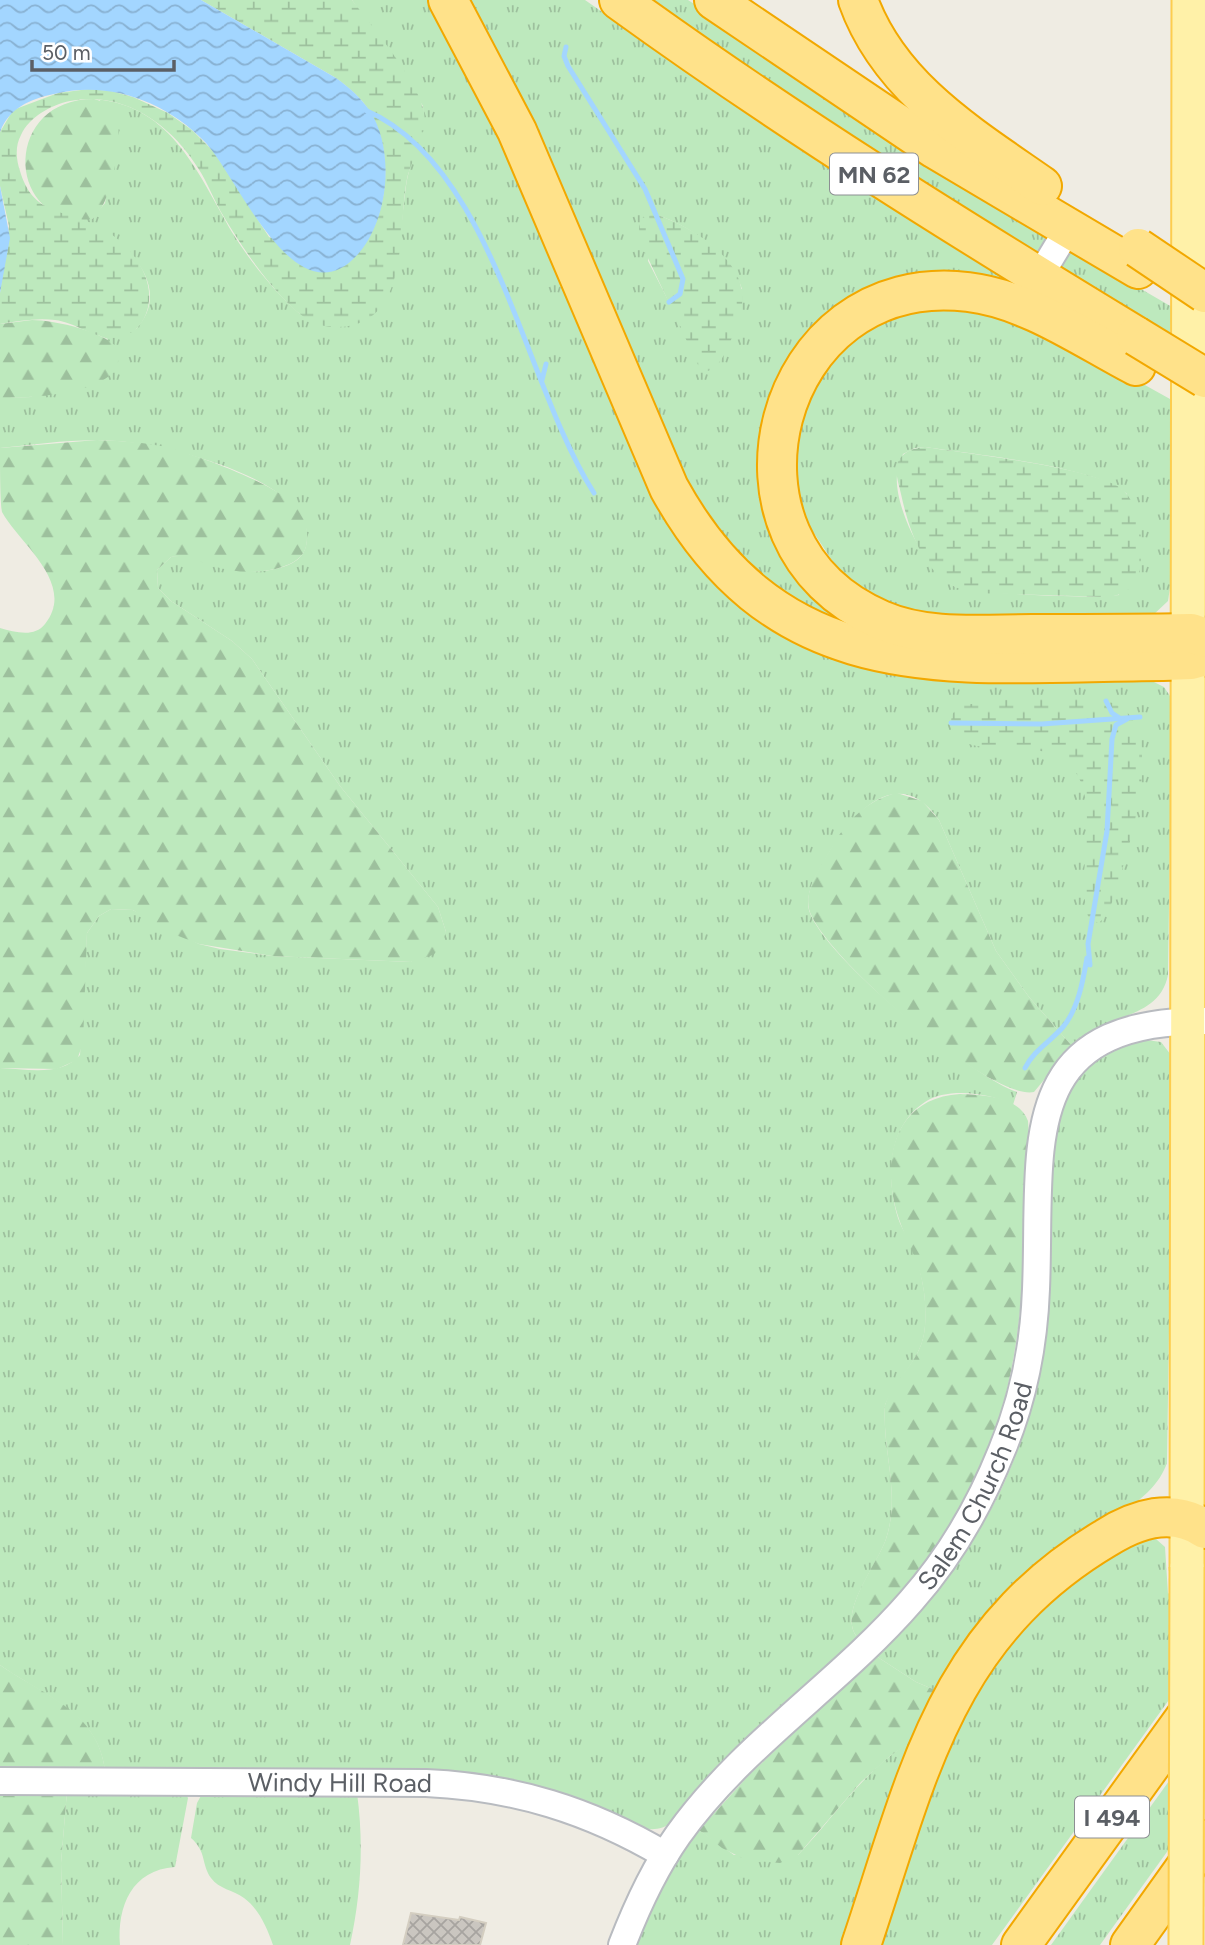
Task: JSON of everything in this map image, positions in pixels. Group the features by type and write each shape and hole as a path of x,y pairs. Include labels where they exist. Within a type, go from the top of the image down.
{"highway":[{"path":"448,0 522,142 669,488 699,536 749,589 785,615 830,638 906,659 951,662 1198,647"},
{"name":"MN 62","path":"619,0 813,135 1039,277 1136,351 1205,377"},
{"name":"MN 62","path":"714,0 935,149 1068,229 1138,258 1205,306"},
{"path":"858,0 882,52 918,92 1138,258 1205,293"},
{"path":"1198,647 964,634 894,625 851,604 820,577 797,543 779,492 778,433 798,376 816,351 841,326 889,300 920,292 950,290 993,297 1055,323 1136,351 1205,404"},
{"path":"861,1945 932,1739 960,1681 985,1645 1038,1586 1086,1549 1138,1522 1168,1516 1196,1524"},
{"name":"I 494","path":"1021,1945 1205,1690"},
{"path":"1130,1945 1205,1840"},
{"path":"1157,1945 1205,1887"}],"main road":[{"path":"1186,1945 1187,1567 1196,1524 1198,1021 1198,647 1189,0"}],"street":[{"path":"1039,277 1068,229"},
{"name":"Salem Church Road","path":"622,1945 643,1893 665,1855 725,1780 896,1619 931,1578 960,1536 1000,1456 1025,1376 1036,1292 1039,1153 1051,1097 1072,1065 1100,1042 1144,1024 1198,1021"},
{"name":"Windy Hill Road","path":"0,1781 426,1783 489,1787 540,1799 585,1814 665,1855"}],"green space":[{"path":"201,0 352,0 411,82 425,117 420,144 407,179 400,249 396,273 388,295 376,312 358,324 325,326 304,317 282,297 251,258 220,211 198,168 174,137 144,114 127,106 90,99 55,105 29,123 18,144 19,166 26,185 41,203 105,230 116,237 134,256 146,277 149,289 146,314 142,323 132,332 112,338 55,320 0,324 0,293 9,226 0,186 0,132 13,110 58,93 89,89 111,91 133,97 168,113 192,130 214,152 269,237 344,265 359,252 379,215 384,193 384,150 367,107 336,78"},
{"path":"352,0 435,0 605,368 760,612 1146,678 1164,687 1172,699 1168,975 1164,987 1151,1003 1097,1029 1072,1046 1029,997 996,951 939,820 923,803 907,795 891,795 875,801 847,827 814,880 808,904 816,924 835,950 863,979 933,1038 996,1082 1017,1092 1013,1105 993,1097 969,1093 934,1097 912,1113 897,1139 891,1170 894,1203 921,1274 925,1326 920,1349 885,1405 892,1505 886,1539 855,1603 853,1628 858,1638 672,1822 663,1827 653,1829 630,1825 589,1805 105,1770 92,1733 80,1719 50,1696 0,1665 0,1068 53,1069 72,1062 80,1055 87,933 99,916 111,909 133,910 199,944 272,956 411,962 446,932 438,907 340,786 252,659 232,641 171,601 158,588 157,570 171,557 196,559 246,571 281,567 297,560 304,552 307,539 302,518 286,499 261,482 231,469 167,449 139,444 88,440 0,448 0,398 31,397 108,339 100,336 136,329 147,312 150,295 147,279 138,263 111,236 79,219 92,219 105,203 118,127 100,100 122,104 145,115 164,129 196,169 249,258 300,314 392,284 406,186 422,127 423,106"},
{"path":"460,0 585,0 802,151 1019,288 861,301 765,461 868,626 819,621 707,529","holes":["654,214 694,233 719,252 729,264 742,289 669,302 648,261"]},
{"path":"646,0 688,0 1051,237 1038,259 895,170"},
{"path":"94,99 107,103 117,119 119,132 113,174 104,202 92,219 64,217 43,204 30,185 26,163 29,140 42,119 63,105"},
{"path":"654,214 696,233 722,254 739,279 742,293 741,311 731,340 715,367 705,372 699,367 640,241 639,227 642,218"},
{"path":"1069,247 1172,307 1170,337 1056,269"},
{"path":"981,306 1109,365 1170,399 1171,581 1168,601 1151,617 934,620 851,589 794,503 802,394 878,317","holes":["925,447 1062,469 1112,484 1127,494 1119,595 1061,596 983,591 954,586 943,578 922,552 906,520 897,488 897,475 903,454"]},
{"path":"32,320 80,328 105,339 120,352 117,368 108,377 80,389 45,396 0,398 0,324"},
{"path":"97,440 153,445 193,455 273,489 298,508 306,526 307,544 300,557 292,563 265,571 247,572 187,558 171,557 157,570 158,588 171,601 232,641 252,659 340,786 438,907 446,932 440,948 433,955 411,962 272,956 199,944 163,930 133,910 111,909 99,916 87,933 83,1043 77,1060 57,1069 0,1068 0,628 24,633 41,628 53,609 54,594 42,565 2,512 0,448"},
{"path":"925,447 998,457 1089,475 1124,491 1134,505 1140,531 1141,565 1137,579 1123,593 1108,597 974,593 944,580 923,556 916,541 897,478 898,462 903,455 913,449"},
{"path":"1077,699 1107,702 1117,705 1133,720 1141,743 1142,771 1138,802 1132,835 1109,912 1099,923 1089,919 1085,901 1087,815 1085,795 1079,778 1068,764 1046,752 969,744 954,733 951,723 958,706 999,700"},
{"path":"897,793 922,801 939,820 996,951 1029,997 1072,1046 1034,1092 1012,1089 982,1074 909,1020 842,957 820,930 809,909 809,893 815,876 845,828 859,812 877,800"},
{"path":"1139,1039 1161,1042 1171,1055 1173,1068 1167,1463 1150,1490 940,1692 916,1682 876,1656 922,1607 964,1553 998,1495 1012,1464 1032,1399 1047,1314 1050,1271 1049,1184 1056,1127 1064,1101 1083,1072 1105,1055"},
{"path":"960,1094 999,1098 1017,1106 1028,1121 1023,1281 1006,1395 990,1447 967,1496 939,1543 902,1590 858,1638 853,1628 855,1603 886,1539 892,1505 885,1405 889,1394 914,1360 925,1326 922,1279 893,1198 892,1156 897,1137 906,1121 919,1107 937,1098"},
{"path":"1143,1537 1156,1539 1165,1547 1168,1594 1205,1542 1205,1650 992,1945 869,1945 929,1769 1024,1611"},
{"path":"876,1656 916,1682 940,1692 915,1739 890,1756 861,1782 798,1855 780,1863 746,1860 722,1848 699,1830 749,1775"},
{"path":"0,1665 50,1696 80,1719 92,1733 105,1770 0,1771"},
{"path":"1205,1731 1205,1799 1100,1945 1051,1945"},
{"path":"915,1739 848,1945 636,1945 666,1878 699,1830 734,1855 798,1855 866,1777 897,1750"},
{"path":"67,1791 184,1791 188,1798 175,1867 148,1875 130,1893 121,1917 120,1945 63,1945 61,1863"},
{"path":"67,1791 61,1863 63,1945 0,1945 0,1792"},
{"path":"203,1792 357,1793 360,1869 350,1945 273,1945 262,1919 249,1902 218,1885 211,1878 202,1853 191,1838 197,1803"}],"water":[{"path":"0,0 201,0 336,78 370,111 383,145 385,183 382,203 377,222 359,253 336,270 313,271 291,258 270,237 204,141 172,115 135,97 95,90 74,90 45,96 21,106 9,117 0,132"},
{"path":"0,186 10,238 0,293"}],"building":[{"path":"411,1913 459,1920 460,1917 486,1923 480,1945 403,1945"}],"waterway":[{"path":"566,47 564,56 568,66 645,189 683,279 680,294 669,302"},
{"path":"365,110 409,137 445,177 475,226 501,281 569,447 594,493"},
{"path":"542,380 546,364"},
{"path":"1106,701 1112,713 1121,719"},
{"path":"951,723 1042,724 1140,717"},
{"path":"1090,965 1088,944 1107,831 1112,739 1116,725 1127,719"},
{"path":"1025,1068 1073,1012 1087,958"}]}
